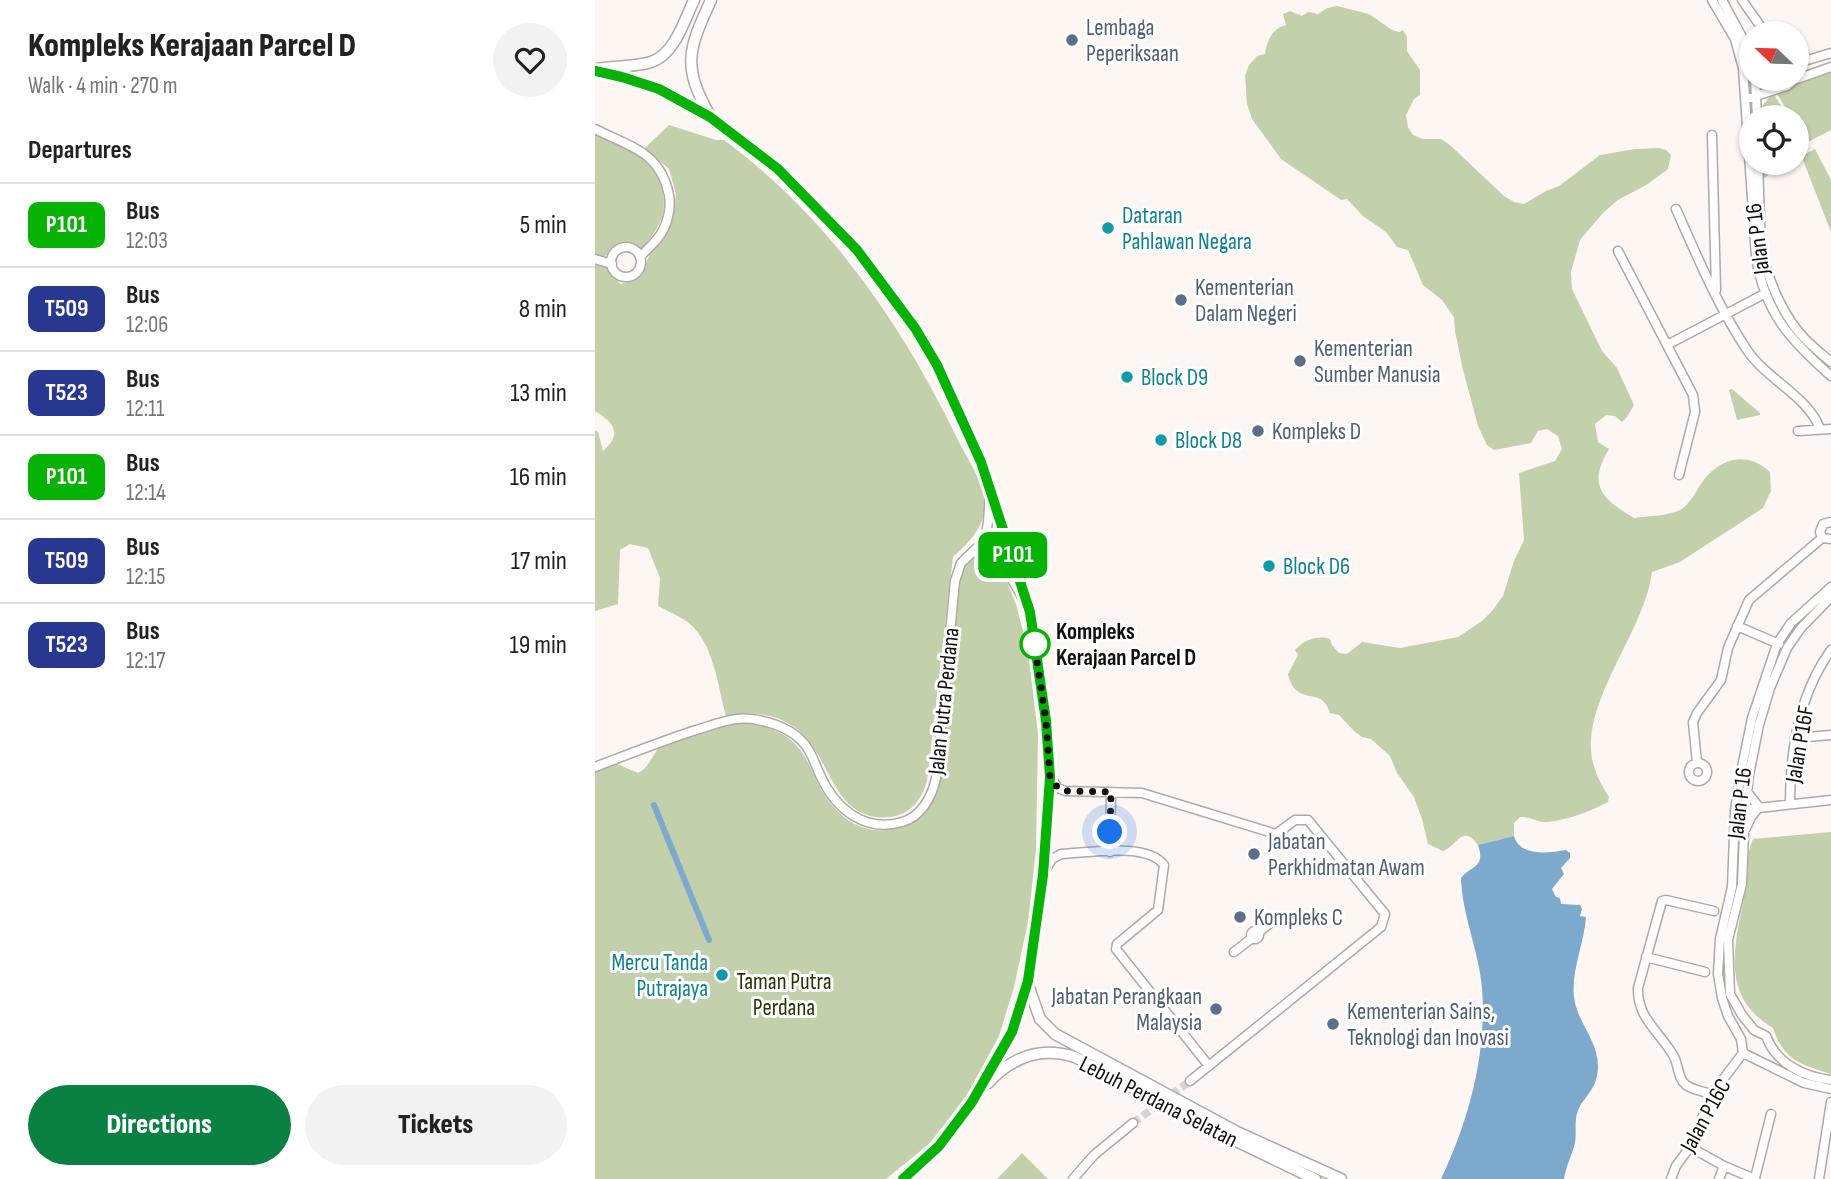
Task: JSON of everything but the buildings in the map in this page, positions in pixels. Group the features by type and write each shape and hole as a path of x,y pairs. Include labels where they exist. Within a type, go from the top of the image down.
{"main road":[{"path":"595,70 650,63 661,56 675,40 694,0"},
{"path":"710,117 691,74 690,52 711,0"},
{"path":"595,70 659,89 710,117 778,169 857,250 915,328 937,365 981,462 1030,612 1046,721 1050,777 1043,875 1028,981 1012,1032 972,1102 939,1146 903,1179"},
{"name":"Lebuh Perdana Selatan","path":"1028,981 1040,1018 1055,1034 1237,1132 1341,1179"},
{"name":"Lebuh Perdana Selatan","path":"972,1102 992,1079 1013,1061 1034,1054 1062,1053 1075,1057 1211,1129 1315,1179"}],"street":[{"name":"Jalan P 16","path":"1712,0 1735,39 1743,68 1755,257 1766,293 1783,327 1797,346 1831,376"},
{"path":"1722,0 1739,31"},
{"path":"1742,0 1757,21"},
{"path":"1809,60 1831,52"},
{"path":"1809,75 1827,69 1819,56"},
{"path":"1746,96 1764,91"},
{"path":"1756,93 1757,105"},
{"path":"595,129 653,159 667,184 670,200 664,229 640,257 640,267 629,276 616,272 612,264 614,254 621,248 630,248 640,257"},
{"path":"1712,135 1716,293"},
{"name":"Jalan P 16","path":"1758,175 1763,260 1777,295 1791,320 1805,340 1831,364"},
{"path":"1676,209 1748,352 1807,407 1821,429"},
{"path":"1618,251 1693,395 1695,412 1679,474"},
{"path":"595,259 612,264"},
{"path":"1667,345 1766,293"},
{"path":"1797,346 1831,364"},
{"path":"1821,353 1831,354"},
{"path":"1798,431 1831,429"},
{"path":"990,487 987,531 981,546 987,548 1002,566 1030,612"},
{"path":"1696,763 1693,722 1721,680 1728,648 1749,600 1827,539 1820,532 1821,526 1831,522"},
{"name":"Jalan Putra Perdana","path":"595,767 675,736 734,718 747,718 775,724 797,736 813,754 821,778 840,807 851,815 874,824 907,821 925,806 933,793 955,581 961,563 981,546"},
{"name":"Jalan P 16","path":"1743,1053 1741,1039 1728,1016 1718,974 1720,939 1732,887 1735,810 1752,718 1777,643 1791,623 1831,587"},
{"name":"Jalan P 16","path":"1831,597 1801,628 1787,648 1770,688 1759,725 1747,792 1742,884 1728,940 1730,994 1742,1016 1754,1030 1766,1035 1768,1044 1788,1065 1809,1076 1831,1080"},
{"path":"1737,626 1787,648"},
{"name":"Jalan P16F","path":"1790,803 1795,738 1808,690 1831,650"},
{"path":"1795,738 1831,735"},
{"path":"1050,777 1058,788 1065,791 1142,793 1276,834 1295,820 1308,820 1385,914 1381,927 1190,1081"},
{"path":"1109,852 1111,792"},
{"path":"1747,792 1759,807"},
{"path":"1735,810 1831,800"},
{"path":"1743,834 1759,807"},
{"path":"1043,875 1052,859 1062,854 1126,850 1159,858 1164,866 1158,910 1117,944 1116,949 1209,1066"},
{"path":"1712,1094 1692,1088 1683,1081 1674,1056 1643,1016 1638,988 1661,901 1714,911"},
{"path":"1234,952 1275,919"},
{"path":"1646,957 1705,972"},
{"path":"1741,1039 1746,1032 1754,1030"},
{"path":"1754,1058 1762,1055 1768,1044"},
{"path":"1743,1053 1804,1083 1831,1089"},
{"name":"Jalan P16C","path":"1671,1179 1676,1166 1690,1147 1712,1094 1743,1053"},
{"path":"1819,1179 1831,1102"},
{"path":"1690,1147 1724,1166 1755,1178 1771,1114"},
{"path":"1073,1179 1094,1155 1133,1124"},
{"path":"1719,1179 1724,1166"}],"green space":[{"path":"1337,6 1369,14 1392,30 1403,30 1407,37 1407,51 1420,70 1420,95 1414,99 1406,115 1413,135 1423,139 1441,139 1514,202 1524,204 1559,186 1600,155 1659,148 1671,155 1668,169 1648,184 1618,200 1603,213 1580,240 1571,272 1572,289 1602,351 1617,368 1634,405 1622,422 1615,416 1606,415 1595,424 1598,442 1609,449 1599,472 1601,490 1613,504 1634,518 1682,509 1715,468 1731,461 1739,459 1755,462 1770,472 1771,491 1763,508 1680,562 1652,572 1638,619 1603,692 1595,717 1591,740 1593,763 1609,797 1608,802 1579,815 1555,821 1544,822 1520,817 1514,823 1514,836 1478,845 1468,836 1464,836 1443,851 1428,844 1414,797 1397,773 1390,756 1371,739 1354,731 1339,715 1330,713 1321,700 1297,691 1292,685 1288,674 1298,655 1295,650 1316,638 1330,639 1339,653 1347,654 1362,642 1400,648 1458,637 1482,621 1503,596 1524,540 1519,473 1555,461 1562,449 1558,436 1547,429 1538,431 1531,443 1494,450 1487,445 1478,426 1463,370 1454,317 1442,300 1423,285 1408,250 1397,247 1386,232 1363,216 1347,199 1341,200 1281,159 1252,119 1247,104 1245,75 1257,56 1265,54 1274,32 1286,25 1283,14 1290,11 1302,16 1308,12 1318,14"},
{"path":"1831,72 1831,130 1809,141 1809,105 1784,105 1776,92 1809,91 1809,80"},
{"path":"1773,93 1780,105 1763,105"},
{"path":"669,125 716,140 724,140 762,170 829,238 887,314 912,355 976,473 983,491 985,509 978,530 953,557 927,781 915,805 904,813 891,817 871,816 855,809 834,784 807,738 786,722 761,714 726,716 713,663 702,638 683,619 658,606 660,578 648,548 630,544 620,550 618,604 595,611 595,430 603,451 613,439 614,429 595,411 595,263 607,267 620,284 632,281 645,266 652,249 672,222 676,194 669,169 645,148"},
{"path":"595,134 629,148 647,159 661,182 664,200 662,217 656,230 641,249 633,244 621,243 605,256 595,255"},
{"path":"1815,149 1831,180 1831,232 1809,175 1809,152"},
{"path":"1732,389 1760,415 1737,420 1729,390"},
{"name":"Taman Putra Perdana","path":"979,553 987,554 1001,568 1016,604 1028,651 1038,734 1036,849 1028,922 1014,987 999,1036 967,1095 929,1144 886,1179 595,1179 595,769 615,763 638,773 665,742 722,724 748,722 764,726 792,741 807,760 823,793 847,819 862,827 878,830 909,822 922,812 940,780 955,596 964,565"},
{"path":"1831,832 1831,1074 1794,1060 1782,1048 1773,1028 1755,1014 1743,999 1735,965 1748,856 1753,839"},
{"path":"1022,1153 1048,1179 997,1179"}],"water":[{"path":"1514,836 1517,843 1528,850 1566,850 1570,853 1570,858 1561,868 1564,874 1552,889 1556,897 1560,898 1561,904 1580,905 1580,916 1586,917 1574,977 1574,997 1579,1015 1595,1049 1598,1068 1596,1080 1578,1111 1575,1143 1564,1179 1441,1179 1468,1110 1482,1037 1482,988 1464,906 1461,878 1479,862 1478,845"}],"waterway":[{"path":"654,805 709,940"}],"tunnel":[{"path":"1133,1123 1190,1081"}],"bus line":[{"name":"P101","path":"595,71 659,89 710,117 753,148 797,186 857,250 915,328 937,365 981,462 1030,612 1046,721 1050,777 1043,875 1028,981 1012,1032 972,1102 939,1146 903,1179"}],"place":[{"name":"Lembaga Peperiksaan","path":"1072,40"},
{"name":"Dataran Pahlawan Negara","path":"1108,228"},
{"name":"Kementerian Dalam Negeri","path":"1181,300"},
{"name":"Kementerian Sumber Manusia","path":"1300,361"},
{"name":"Block D9","path":"1127,377"},
{"name":"Kompleks D","path":"1258,431"},
{"name":"Block D8","path":"1161,440"},
{"name":"Block D6","path":"1269,566"},
{"name":"Kompleks Kerajaan Parcel D","path":"1035,644"},
{"name":"Jabatan Perkhidmatan Awam","path":"1254,854"},
{"name":"Kompleks C","path":"1240,917"},
{"name":"Mercu Tanda Putrajaya","path":"722,975"},
{"name":"Jabatan Perangkaan Malaysia","path":"1216,1009"},
{"name":"Kementerian Sains, Teknologi dan Inovasi","path":"1333,1024"}],"route":[{"path":"1035,644 1034,641 1046,721 1050,777 1058,788 1065,791 1111,792 1110,832"}]}
